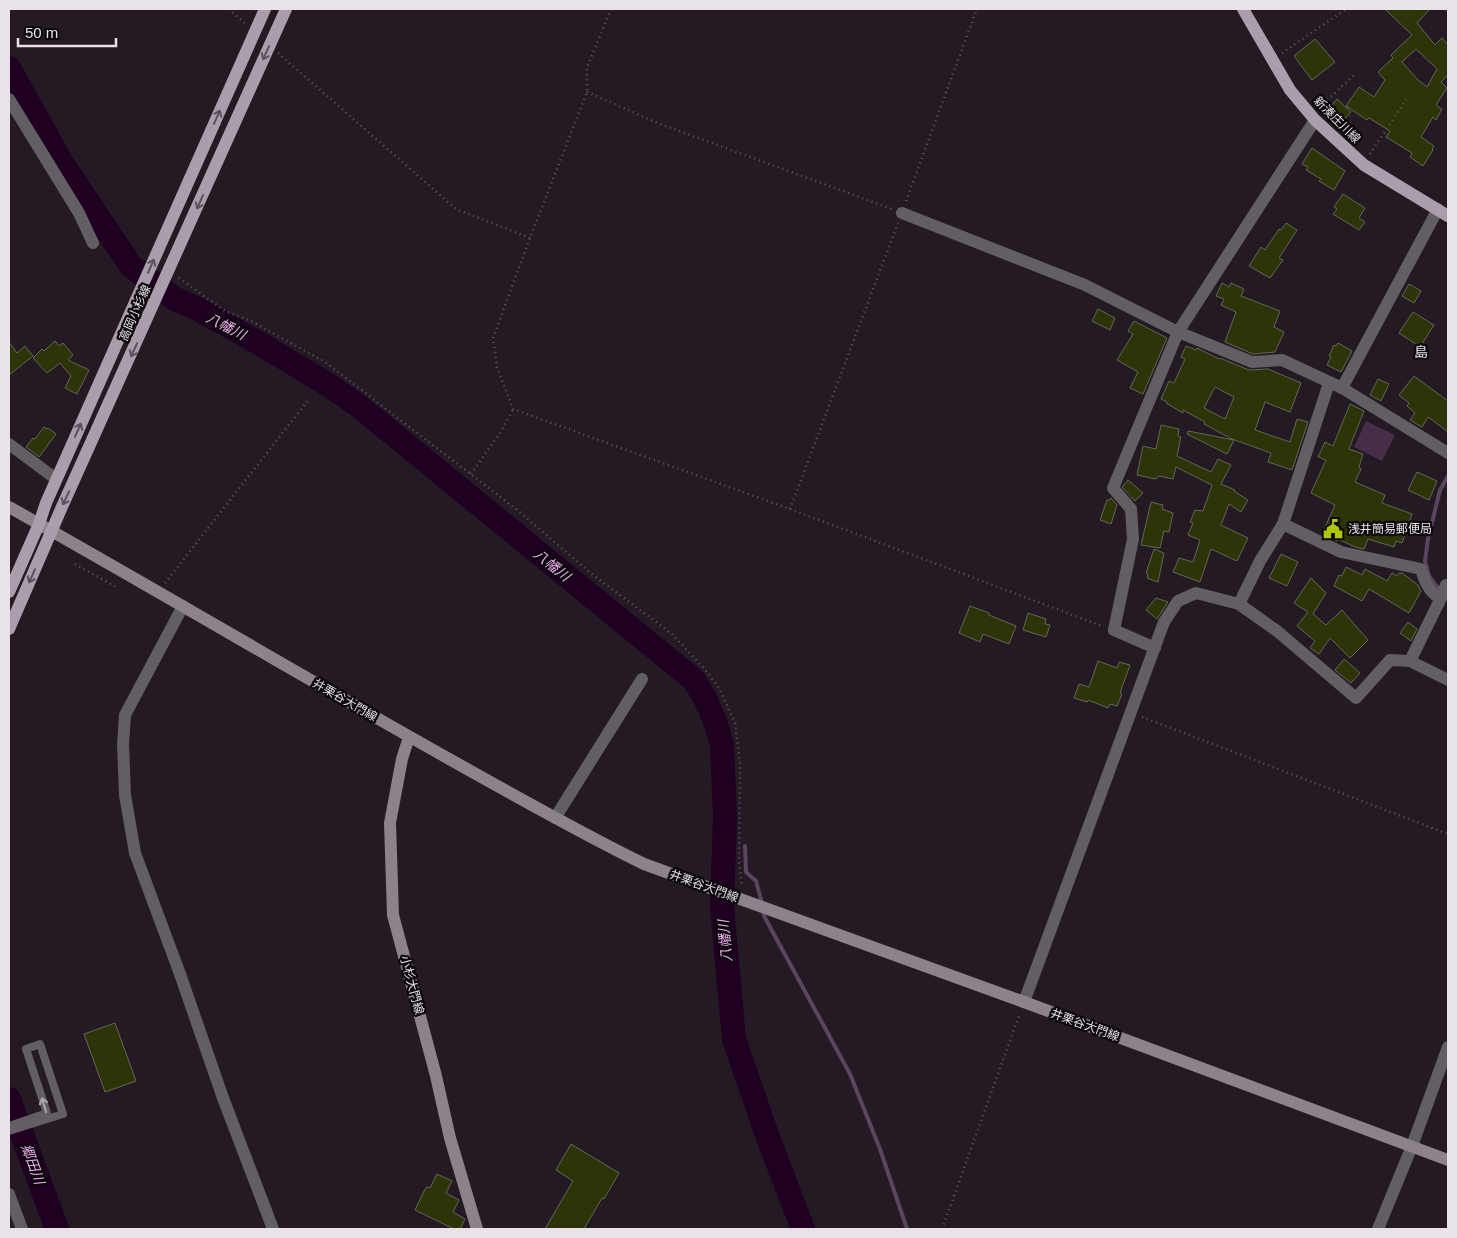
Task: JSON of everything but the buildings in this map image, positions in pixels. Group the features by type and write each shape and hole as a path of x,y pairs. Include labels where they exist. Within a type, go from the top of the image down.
{"main road":[{"name":"高岡小杉線","path":"9,592 39,524 56,479 265,9"},
{"name":"高岡小杉線","path":"9,629 286,9"},
{"name":"新湊庄川線","path":"1243,9 1290,90 1315,120 1364,165 1443,213"},
{"name":"井栗谷大門線","path":"9,506 409,737 555,818 644,864 1024,1002 1448,1160"},
{"name":"小杉大門線","path":"409,737 402,759 390,823 393,915 436,1076 450,1138 476,1229"}],"street":[{"path":"9,99 79,213 93,243"},
{"path":"1155,648 1114,630 1133,539 1131,509 1113,488 1178,332 1315,120"},
{"path":"902,213 1085,284 1178,332 1252,362 1282,360 1342,388 1448,453"},
{"path":"1342,388 1443,213"},
{"path":"1239,604 1282,524 1329,383"},
{"path":"9,444 56,479"},
{"path":"1282,524 1341,552 1421,569 1424,580 1435,596 1440,598"},
{"path":"1410,661 1446,585"},
{"path":"1024,1002 1164,622 1178,601 1196,592 1239,604 1277,631 1356,698 1390,660 1410,661 1448,680"},
{"path":"183,606 125,714 123,744 125,795 135,853 223,1098 273,1229"},
{"path":"555,818 642,678"},
{"path":"1378,1229 1412,1146 1448,1047"},
{"path":"9,1194 22,1229"}],"lane":[{"path":"9,1126 47,1113 26,1049 40,1044 63,1114 9,1130"}],"path":[{"path":"229,9 255,32"},
{"path":"470,474 500,433 513,410 497,367 493,338 587,92 587,68 611,9"},
{"path":"790,509 977,9"},
{"path":"1272,59 1346,9"},
{"path":"270,45 456,209 530,238"},
{"path":"1315,120 1320,107 1355,74"},
{"path":"587,92 660,124 902,213"},
{"path":"1364,165 1408,97"},
{"path":"177,276 225,311 251,320 325,362 516,509 593,574 672,634 709,674 720,690 735,723 740,762 739,862 743,900"},
{"path":"158,592 310,398"},
{"path":"513,410 790,509 1114,630"},
{"path":"75,564 118,588"},
{"path":"1132,713 1448,834"},
{"path":"942,1229 1024,1002"}],"shaded area":[{"path":"1366,421 1395,435 1382,461 1354,447"}],"waterway":[{"name":"八幡川","path":"9,68 62,163 131,266 175,299 198,309 264,346 330,386 360,407 694,680 706,700 716,724 722,746 725,817 722,907 734,1039 767,1135 803,1229"},
{"path":"1438,588 1429,576 1425,561 1428,539 1440,490 1448,476"},
{"path":"745,846 746,872 756,881 762,903"},
{"path":"763,910 764,916 850,1074 880,1149 907,1229"},
{"name":"郷田川","path":"9,1099 57,1229"}],"place":[{"name":"浅井簡易郵便局","path":"1333,529"}],"district":[{"name":"島","path":"1421,352"}]}
